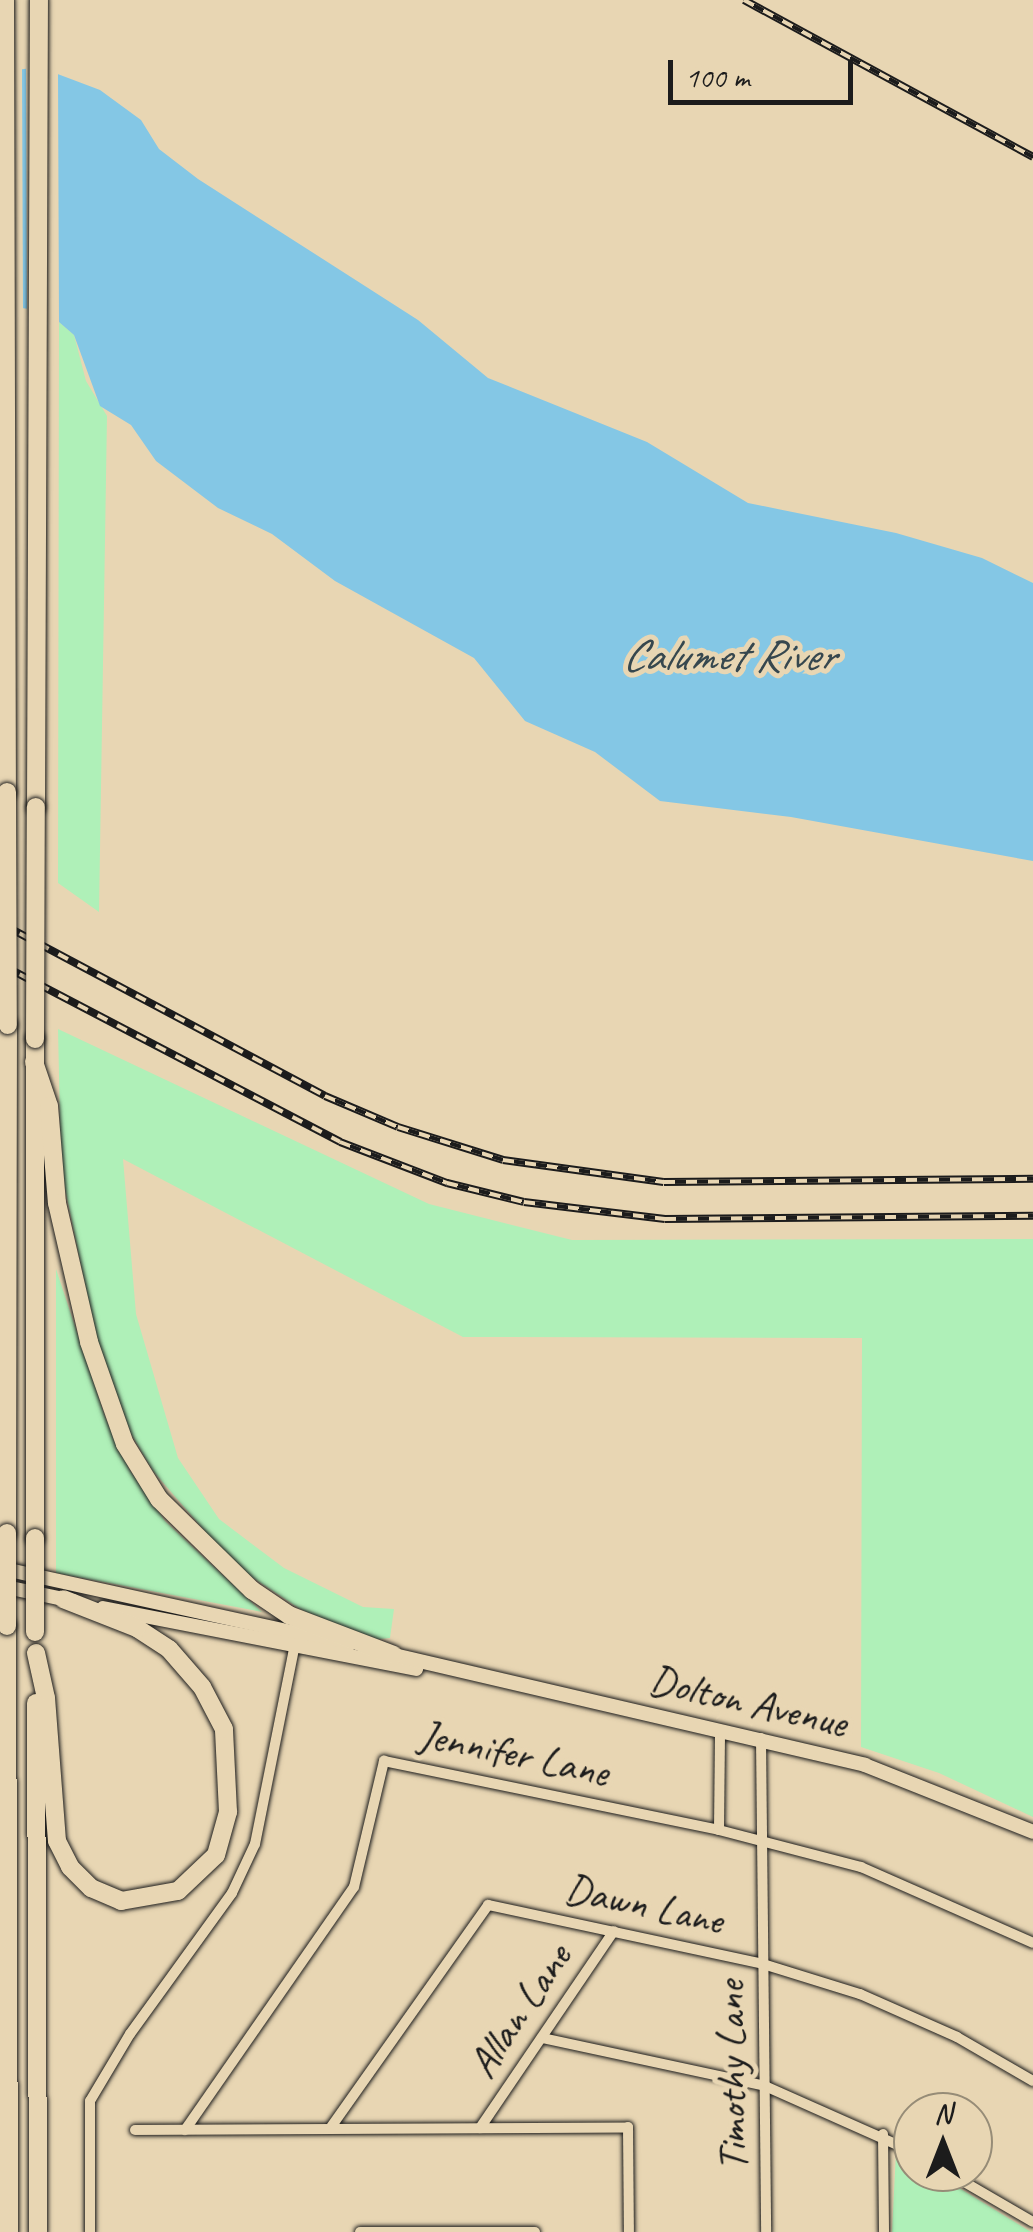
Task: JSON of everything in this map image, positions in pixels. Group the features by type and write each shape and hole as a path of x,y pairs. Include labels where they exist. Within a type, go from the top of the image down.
{"highway":[{"path":"5,0 9,2232"},
{"path":"38,2232 34,1062 40,0"},
{"path":"0,1072 8,1049"},
{"path":"34,1062 50,1106 57,1203 85,1325 125,1444 159,1500 252,1590 290,1614 394,1655"},
{"path":"36,1653 46,1698 57,1841 70,1868 91,1888 121,1901 178,1891 216,1855 224,1826 230,1769 224,1729 202,1687 169,1650 137,1628 63,1599"},
{"path":"0,1710 7,1653"}],"street":[{"name":"Dolton Avenue","path":"0,1568 296,1641 384,1667 438,1670"},
{"name":"Dolton Avenue","path":"0,1586 296,1641 394,1655 438,1670 761,1738 912,1780 1033,1832"},
{"path":"90,2232 90,2100 232,1892 255,1844 296,1641"},
{"path":"719,1830 720,1730"},
{"name":"Timothy Lane","path":"761,1738 766,2232"},
{"name":"Jennifer Lane","path":"185,2130 354,1887 384,1761 719,1830 861,1867 1033,1943"},
{"name":"Dawn Lane","path":"331,2127 488,1905 763,1964 860,1994 957,2037 1033,2081"},
{"name":"Allan Lane","path":"480,2128 614,1931"},
{"path":"542,2038 764,2086 893,2140"},
{"path":"136,2130 628,2127 628,2232"},
{"path":"883,2134 884,2232"},
{"path":"982,2192 1033,2222"},
{"path":"360,2232 535,2232"}],"green space":[{"path":"59,322 74,335 86,381 107,416 99,912 58,883"},
{"path":"58,1029 429,1204 572,1240 1033,1239 1033,1817 939,1773 861,1747 862,1338 463,1337 123,1159 136,1314 178,1458 219,1519 284,1568 363,1607 394,1609 390,1638 372,1640 300,1609 235,1566 153,1471 130,1432 96,1337 61,1169"},
{"path":"56,1269 105,1417 129,1469 165,1521 262,1612 56,1573"},
{"path":"894,2192 966,2192 1031,2232 892,2232"}],"water":[{"name":"Calumet River","path":"39,67 100,90 141,120 159,149 198,179 418,320 488,378 647,442 748,503 896,533 982,558 1033,583 1033,861 791,817 660,801 595,752 525,721 474,658 335,581 272,534 218,508 156,461 131,425 100,406 74,335 59,322 58,313 0,305 9,71"}],"pier":[{"path":"39,62 58,69 59,327 50,314 27,309 26,64"},
{"path":"22,64 23,310 0,310 8,66"}],"railway":[{"path":"744,0 1033,157"},
{"path":"0,923 325,1096 398,1127 503,1160 664,1182 1033,1179"},
{"path":"0,964 340,1142 447,1183 524,1202 665,1219 1033,1216"}]}
